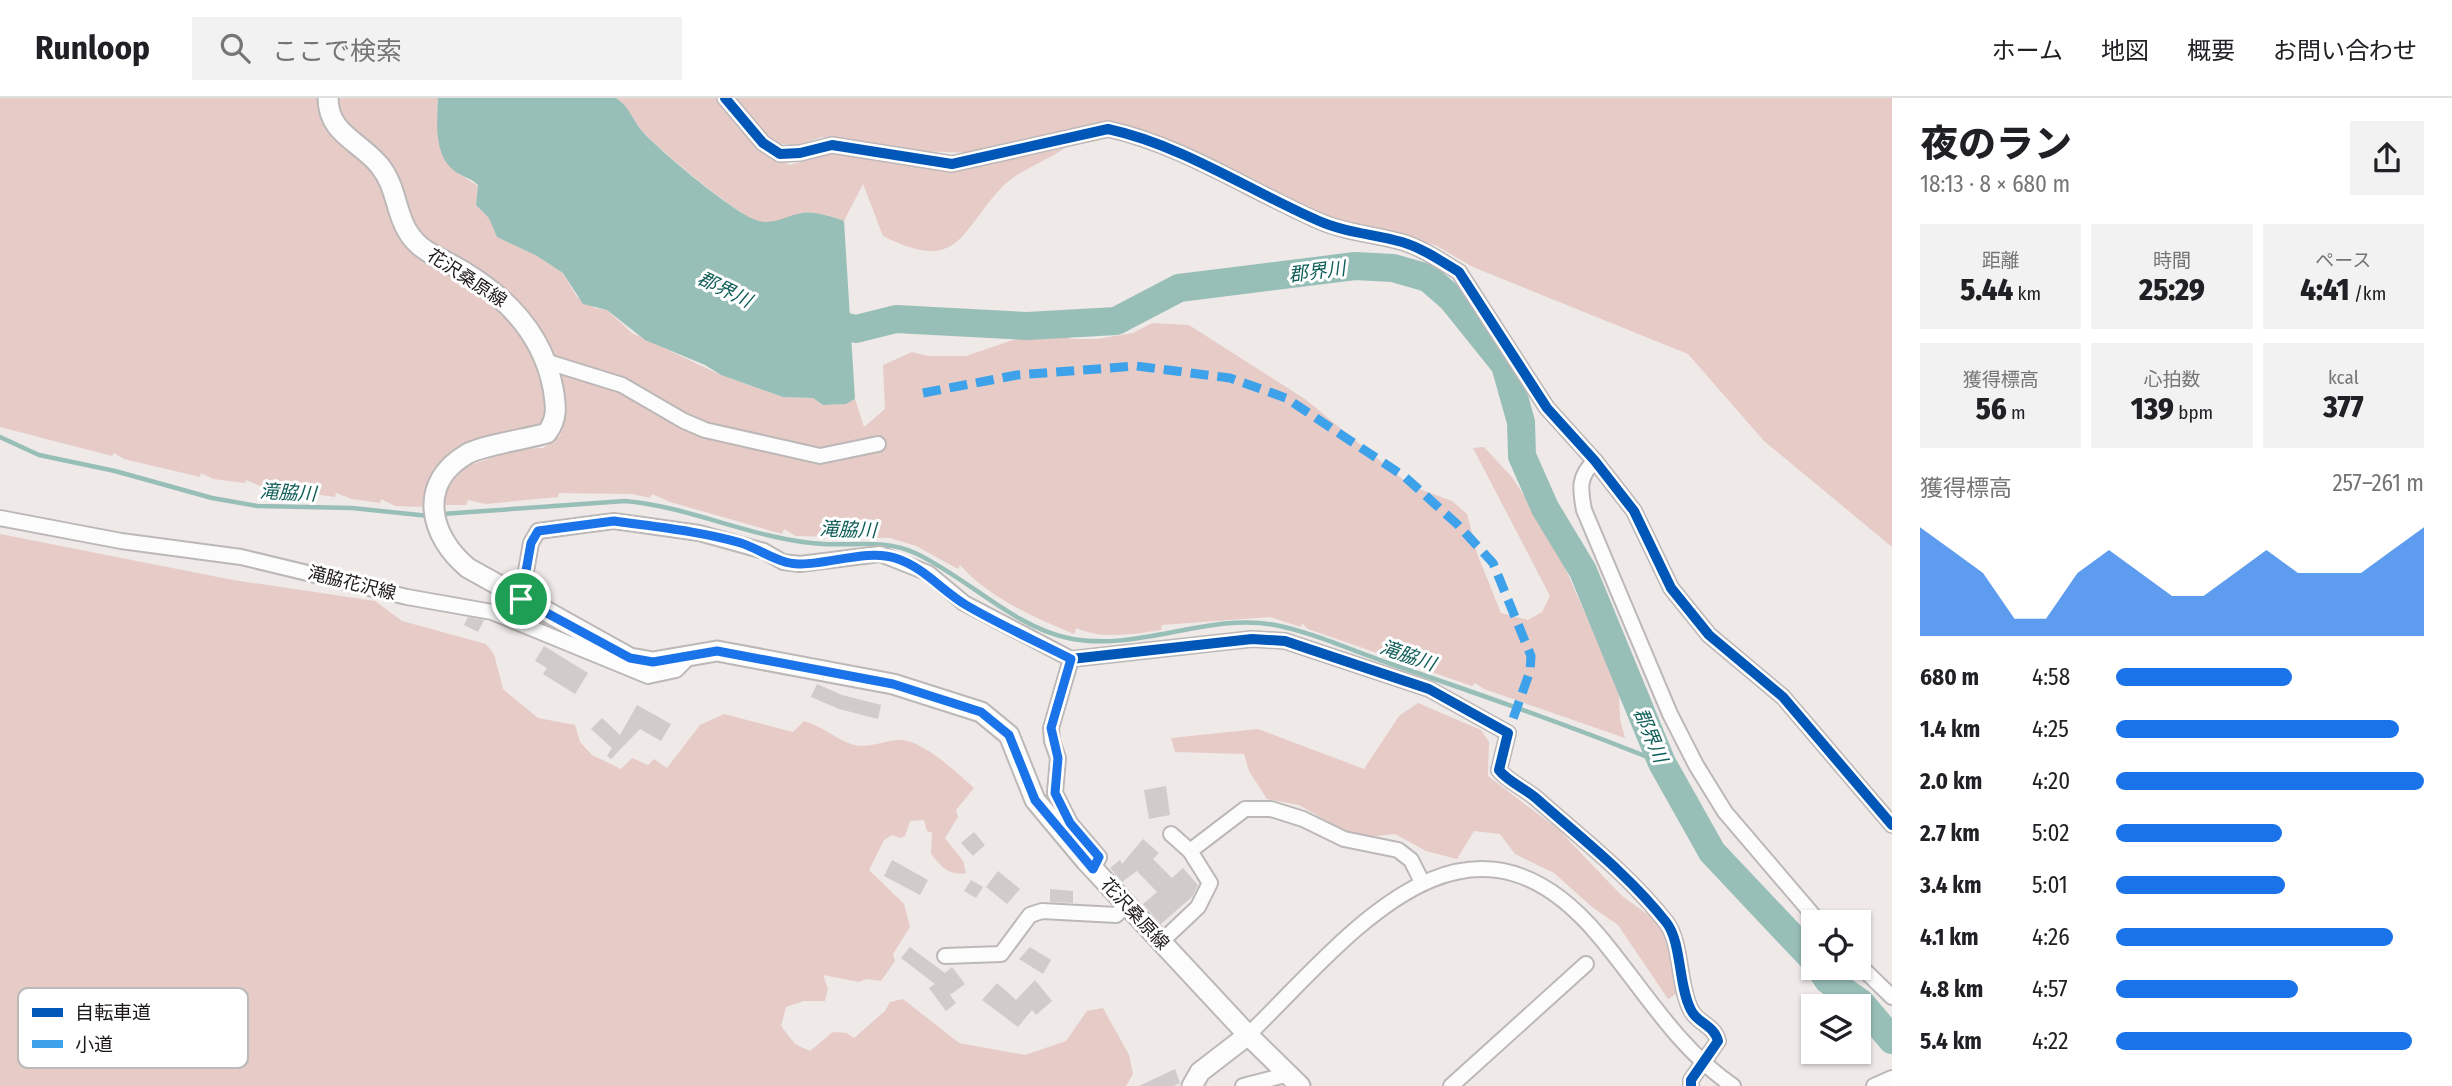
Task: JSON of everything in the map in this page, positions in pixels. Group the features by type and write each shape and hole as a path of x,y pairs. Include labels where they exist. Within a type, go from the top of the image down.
{"main road":[{"name":"花沢桑原線","path":"328,98 334,127 379,164 392,183 399,217 408,234 421,248 466,273 513,307 548,362 556,410 554,424 547,433 468,453 438,486 434,502 436,523 449,552 468,568 630,658 653,662 717,651 893,684 981,712 1009,735 1035,800 1093,869 1248,1035 1294,1080"},
{"path":"1192,1086 1207,1065 1248,1035"}],"street":[{"path":"725,98 763,143 779,154 800,153 832,145 952,164 1108,129 1161,146 1321,222 1356,235 1402,243 1458,272 1547,408 1595,461 1634,511 1671,589 1709,635 1783,697 1892,825"},
{"path":"548,362 622,385 705,430 820,456 878,444"},
{"path":"1595,461 1586,469 1579,488 1584,510 1670,714 1725,812 1809,910"},
{"name":"滝脇花沢線","path":"0,519 121,541 241,556 407,597 492,612 648,676 676,670 688,658"},
{"path":"521,599 531,543 538,531 614,521 699,533 740,543 783,562 800,565 880,554 899,559 928,573 945,590 995,622 1071,659 1252,639 1285,641 1429,689 1507,733 1499,770 1502,775 1521,785 1633,884 1668,925 1691,1011 1716,1031 1718,1041 1691,1080 1691,1086"},
{"path":"1071,659 1051,728 1058,758 1055,793 1070,823 1099,857 1093,869"},
{"path":"1190,851 1245,809 1271,809 1303,818 1343,839 1398,850 1411,860 1422,882"},
{"path":"1161,942 1198,907 1210,883 1190,851 1171,834"},
{"path":"1248,1035 1372,915 1422,882 1474,870 1498,871 1541,885 1582,917 1703,1063 1733,1086"},
{"path":"945,956 1001,954 1030,915 1042,911 1116,915 1126,906"},
{"path":"1451,1086 1586,964"},
{"path":"1871,977 1892,997"},
{"path":"1243,1086 1294,1080"}],"shaded area":[{"path":"0,98 317,98 329,131 371,162 381,177 395,222 508,313 539,365 549,390 547,416 535,428 429,487 424,507 395,506 381,499 380,503 352,499 336,493 335,497 260,486 246,480 245,483 213,479 201,473 200,477 124,459 114,453 112,456 0,427"},
{"path":"337,98 438,98 437,116 456,172 478,186 476,205 490,218 497,237 537,256 563,273 577,297 595,308 607,310 632,333 721,375 783,397 813,398 823,405 846,404 855,399 864,427 885,409 883,365 912,352 928,356 966,356 1030,334 1059,333 1072,339 1097,339 1133,333 1152,323 1189,325 1305,399 1411,486 1452,501 1467,514 1478,556 1501,613 1528,620 1542,612 1550,596 1473,448 1484,447 1511,476 1550,534 1619,690 1620,719 1625,738 1484,689 1475,683 1472,686 1308,629 1302,623 1301,627 1270,617 1162,625 1161,630 1118,635 1097,634 1076,628 1074,634 1028,614 998,597 960,565 958,569 916,546 890,538 796,536 784,529 782,534 670,502 652,494 650,498 632,494 559,493 558,497 486,504 468,500 466,505 444,505 443,493 465,467 517,449 543,448 560,436 564,423 556,356 427,244 408,216 402,182 339,117"},
{"path":"616,98 718,98 761,150 790,165 836,152 954,171 1065,148 1004,185 956,242 944,249 928,251 909,247 883,236 863,184 844,221 807,213 772,222 751,218 700,182 665,152 642,131 628,109"},
{"path":"735,98 1892,98 1892,547 1764,441 1688,354 1473,267 1435,245 1331,218 1168,141 1113,121 975,153 918,151 822,137 797,145 780,144 765,134"},
{"path":"0,534 233,580 375,601 402,621 486,644 494,654 503,689 538,718 575,725 580,742 592,755 621,769 632,758 648,765 654,759 667,768 700,725 724,714 793,732 804,721 854,745 866,746 896,740 916,744 938,757 974,788 956,810 958,817 945,838 963,861 966,873 950,872 931,854 932,833 927,831 924,820 910,821 905,836 900,838 892,835 884,840 869,870 904,904 910,927 893,954 895,961 881,981 866,979 859,982 823,975 828,989 825,1001 804,1001 786,1007 781,1026 795,1044 810,1051 833,1032 847,1033 854,1038 885,1011 890,1002 903,999 959,1043 1025,1055 1066,1041 1087,1011 1103,1008 1129,1055 1133,1074 1126,1086 0,1086"},
{"path":"1418,703 1481,730 1489,742 1488,776 1559,830 1622,896 1661,924 1679,992 1668,999 1618,925 1592,907 1554,873 1515,854 1500,834 1474,831 1457,859 1426,851 1395,834 1357,838 1299,805 1267,799 1249,771 1244,754 1175,752 1171,738 1258,729 1364,769 1399,716"}],"water":[{"path":"438,98 616,98 628,109 642,131 664,152 710,191 751,218 771,222 807,213 844,221 855,399 846,404 823,405 813,398 783,397 721,375 705,365 645,340 607,310 583,304 563,273 537,256 497,237 489,218 476,205 478,185 453,170 441,152"}],"building":[{"path":"468,617 484,620 478,632 464,625"},
{"path":"544,646 588,673 575,694 543,674 547,668 535,661"},
{"path":"817,684 842,695 881,705 878,719 839,709 811,697"},
{"path":"637,705 671,724 661,741 640,729 611,759 607,756 612,748 591,729 602,718 620,735"},
{"path":"1166,786 1170,815 1149,819 1144,790"},
{"path":"974,832 985,845 973,856 961,843"},
{"path":"1143,839 1159,853 1153,859 1172,878 1183,868 1198,885 1193,896 1161,924 1143,904 1157,892 1137,871 1122,882 1110,868 1120,860 1122,864"},
{"path":"892,860 928,880 920,895 884,876"},
{"path":"998,871 1020,889 1007,904 986,887"},
{"path":"971,880 983,887 976,898 964,891"},
{"path":"1050,889 1073,891 1073,903 1050,902"},
{"path":"910,947 945,973 952,967 965,984 950,995 956,1003 946,1011 929,988 935,984 901,958"},
{"path":"1030,947 1051,960 1043,974 1019,959"},
{"path":"1035,980 1052,1001 1036,1015 1032,1010 1018,1027 982,1000 997,983 1016,1000"},
{"path":"1175,1069 1180,1083 1174,1086 1139,1086"}],"waterway":[{"name":"郡界川","path":"815,319 856,329 896,319 1027,326 1116,321 1179,288 1355,266 1393,268 1428,278 1452,299 1505,365 1521,422 1522,456 1545,508 1583,571 1662,763 1712,852 1801,946"},
{"name":"滝脇川","path":"0,437 39,455 115,471 212,498 257,506 352,508 429,516"},
{"name":"滝脇川","path":"442,514 625,501 650,504 798,541 892,546 915,553 934,563 1028,623 1068,638 1120,640 1249,622 1290,628 1496,700 1662,763"},
{"name":"郡界川","path":"1828,980 1861,1003 1892,1040"}],"marked path":[{"path":"923,393 1017,375 1136,366 1230,378 1286,398 1405,477 1457,524 1493,563 1531,656 1530,671 1508,733"}],"cycle path":[{"path":"725,98 763,143 780,154 800,153 832,145 952,164 1108,129 1135,136 1189,157 1329,225 1409,245 1459,272 1547,408 1595,461 1634,511 1671,588 1709,635 1783,697 1892,825"},
{"path":"1071,659 1252,639 1285,641 1429,689 1508,733 1499,770 1537,799 1621,873 1652,905 1671,931 1691,1010 1713,1031 1718,1041 1691,1080 1691,1086"}],"route":[{"path":"614,521 699,533 740,543 764,551 783,562 800,565 880,554 899,559 928,573 945,590 995,622 1071,659 1051,728 1058,758 1055,793 1060,809 1099,857 1093,869 1035,800 1009,735 981,712 893,684 717,651 653,662 630,658 521,599 531,543 538,531 614,521"}]}
